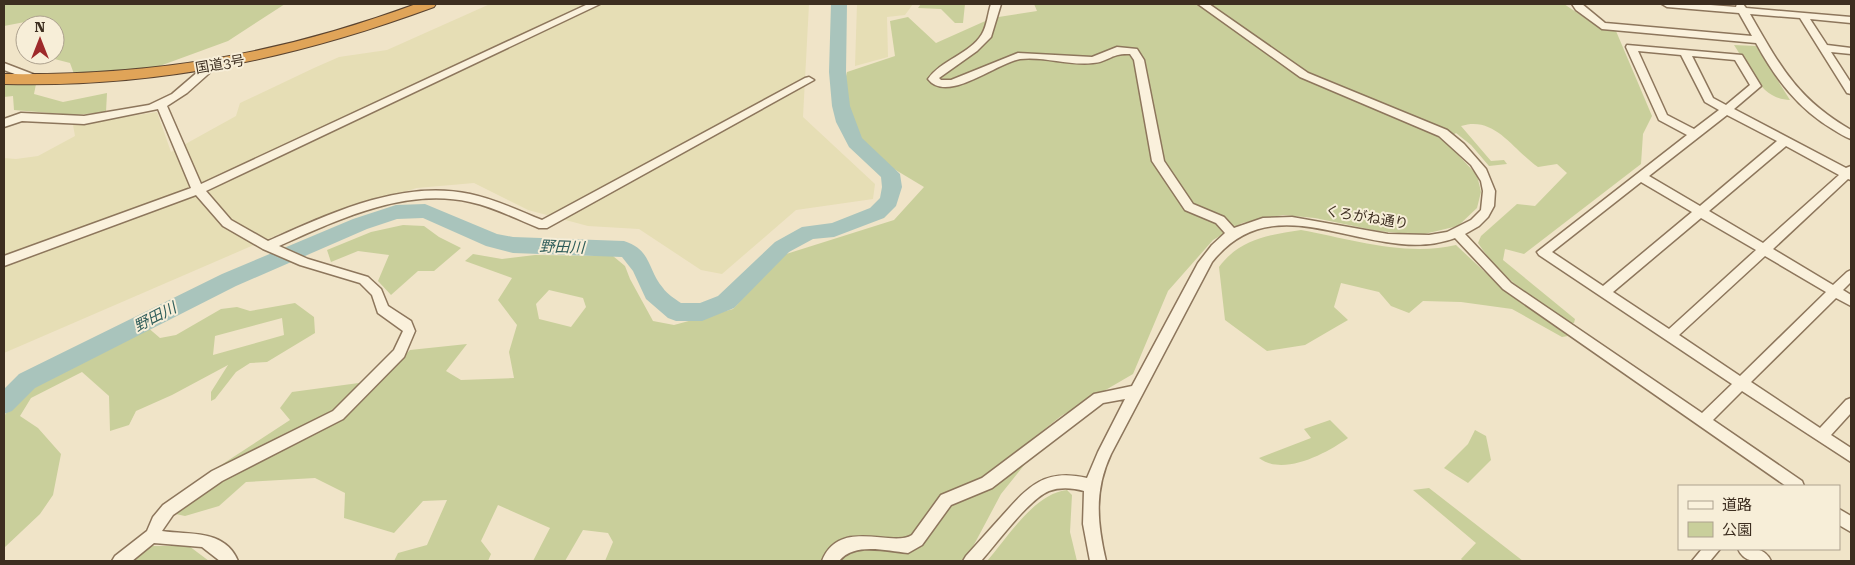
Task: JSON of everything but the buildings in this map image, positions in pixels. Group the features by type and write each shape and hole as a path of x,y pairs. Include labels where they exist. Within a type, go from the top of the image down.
{"highway":[{"name":"国道3号","path":"4,79 113,79 211,66 328,40 429,4"}],"street":[{"path":"4,261 198,190 595,4"},
{"path":"996,4 987,35 973,49 936,75 933,79 935,82 940,84 953,83 1018,56 1093,60 1117,50 1133,51 1139,60 1158,161 1190,207 1220,220 1233,234"},
{"name":"くろがね通り","path":"1098,561 1092,538 1090,519 1092,486 1097,467 1136,391 1212,253 1233,234 1248,226 1282,221 1304,222 1392,238 1418,240 1458,234 1481,219 1487,211 1489,201 1486,179 1479,168 1459,146 1443,133 1304,74 1202,4"},
{"path":"1577,4 1579,8 1602,26 1760,40"},
{"path":"1667,4 1740,7 1803,16 1851,20"},
{"path":"1740,7 1793,93 1821,118 1851,135"},
{"path":"1803,16 1851,91"},
{"path":"1695,134 1662,116 1631,47 1738,57 1756,86 1727,110 1543,252 1851,456"},
{"path":"1825,48 1851,51"},
{"path":"1670,336 1850,173 1709,100 1685,52"},
{"path":"4,66 39,80"},
{"path":"4,123 21,116 84,120 161,105 194,82 211,66"},
{"path":"270,248 332,217 377,203 410,196 461,196 483,202 543,225 809,80"},
{"path":"120,561 152,536 158,522 168,510 217,476 338,415 399,353 409,331 406,325 383,309 377,292 364,280 304,262 270,248 226,223 198,190 161,105"},
{"path":"1604,292 1785,140"},
{"path":"1640,176 1851,301"},
{"path":"1458,234 1507,286 1795,485"},
{"path":"1703,421 1851,275"},
{"path":"830,561 839,550 866,542 908,546 917,540 946,500 987,483 1099,398 1136,391"},
{"path":"1822,436 1851,404"},
{"path":"971,561 1032,492 1042,485 1069,480 1092,486"},
{"path":"1840,517 1851,524"},
{"path":"152,536 163,539 193,537 207,541 220,548 230,561"},
{"path":"1700,561 1711,550"},
{"path":"1747,550 1763,561"}],"shaded area":[{"path":"490,4 809,4 803,117 875,184 873,199 796,210 722,274 701,270 639,229 588,226 528,210 474,183 417,188 314,219 4,353 4,158 16,159 38,156 75,136 73,125 157,112 171,152 236,116 240,103 314,68 339,57 387,50"},
{"path":"857,4 913,4 905,15 887,17 888,57 855,66"}],"green space":[{"path":"4,4 285,4 228,41 146,71 74,74 70,63 65,62 65,15 15,15 15,24 4,26"},
{"path":"921,4 965,4 963,23 955,23 941,9 918,8"},
{"path":"1034,4 1564,4 1603,30 1616,31 1652,116 1643,134 1641,164 1524,254 1505,249 1503,260 1575,319 1574,323 1570,323 1557,315 1519,288 1496,266 1478,243 1481,236 1517,204 1535,206 1567,173 1557,164 1538,167 1503,136 1484,125 1461,126 1491,161 1504,160 1507,164 1489,166 1471,145 1456,133 1445,141 1477,175 1481,192 1477,208 1458,226 1420,235 1378,231 1315,218 1283,215 1242,223 1213,240 1168,291 1133,374 1061,416 1026,444 1029,459 1001,494 968,556 960,561 605,561 613,542 608,533 583,530 565,561 533,561 550,528 498,505 481,541 491,554 488,561 394,561 398,553 427,545 447,500 423,501 394,533 344,518 345,493 315,478 246,482 219,506 185,516 171,513 218,467 290,420 280,408 292,392 381,380 410,350 467,344 446,371 461,380 514,378 509,352 517,325 498,300 512,278 465,261 473,254 502,259 535,255 613,256 625,266 653,321 674,325 733,309 783,255 894,220 924,187 874,157 845,133 841,98 847,72 895,56 890,21 908,17 936,43 992,18 1037,11","holes":["549,290 583,298 586,307 571,327 539,319 536,304"]},
{"path":"1734,45 1756,46 1790,100 1771,94 1763,88 1750,72"},
{"path":"4,83 36,84 34,94 63,102 107,93 106,112 75,115 14,110 13,96 4,97"},
{"path":"403,225 424,226 439,237 461,248 434,271 418,271 391,295 378,281 389,255 358,251 331,262 327,250 371,232"},
{"path":"1301,230 1398,248 1418,249 1456,245 1505,291 1568,336 1562,337 1512,309 1461,302 1423,301 1409,313 1391,306 1379,292 1341,283 1334,307 1348,320 1305,345 1267,351 1225,320 1219,267 1245,244 1277,234"},
{"path":"295,303 314,317 315,333 267,362 250,363 236,372 215,399 211,401 211,392 228,365 172,395 136,411 129,425 110,431 109,396 82,372 31,398 20,416 38,428 61,454 53,495 40,514 4,548 4,416 30,383 146,326 160,338 176,335 221,309 237,307 250,311","holes":["282,318 284,335 213,355 215,336"]},
{"path":"1330,420 1348,438 1329,450 1305,461 1292,464 1280,465 1269,463 1259,458 1311,438 1304,429"},
{"path":"1475,430 1486,436 1491,460 1468,483 1444,468 1468,444"},
{"path":"1429,488 1523,561 1463,561 1461,559 1476,543 1413,490"},
{"path":"1067,490 1072,495 1070,532 1077,561 987,561 1022,518 1033,508 1055,493"},
{"path":"147,546 189,546 209,561 132,561"}],"waterway":[{"name":"野田川","path":"4,404 27,381 229,280 360,224 396,212 425,211 493,241 513,245 624,249 631,252 642,267 654,293 676,312 702,312 726,302 782,247 809,232 834,230 877,213 889,201 892,187 890,174 860,148 845,122 841,106 838,72 839,4"}]}
